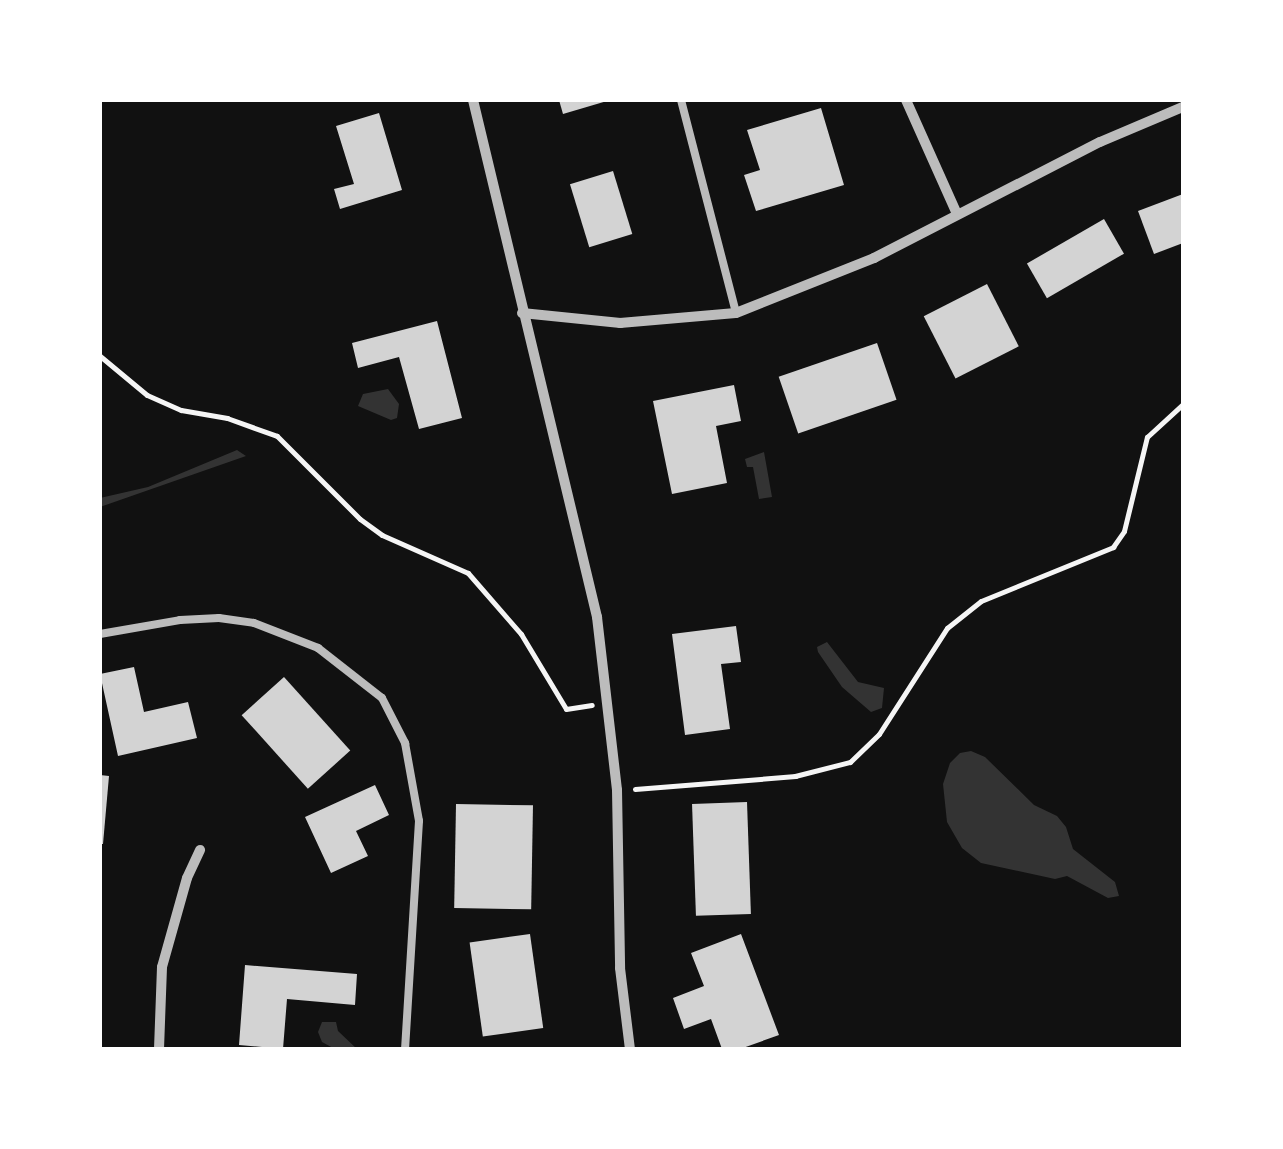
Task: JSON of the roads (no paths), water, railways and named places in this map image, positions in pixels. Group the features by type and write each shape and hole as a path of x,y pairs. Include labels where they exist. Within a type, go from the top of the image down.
{"street":[{"path":"473,100 596,617 610,702 617,790 620,968 630,1049"},
{"path":"906,100 956,212"},
{"path":"522,314 620,323 736,313 874,258 956,212 1183,107"},
{"path":"159,1049 162,967 187,878 200,850"}],"lane":[{"path":"681,100 736,313"},
{"path":"100,634 180,620 254,623 318,648 382,698 405,743 419,821 405,1049"}]}
